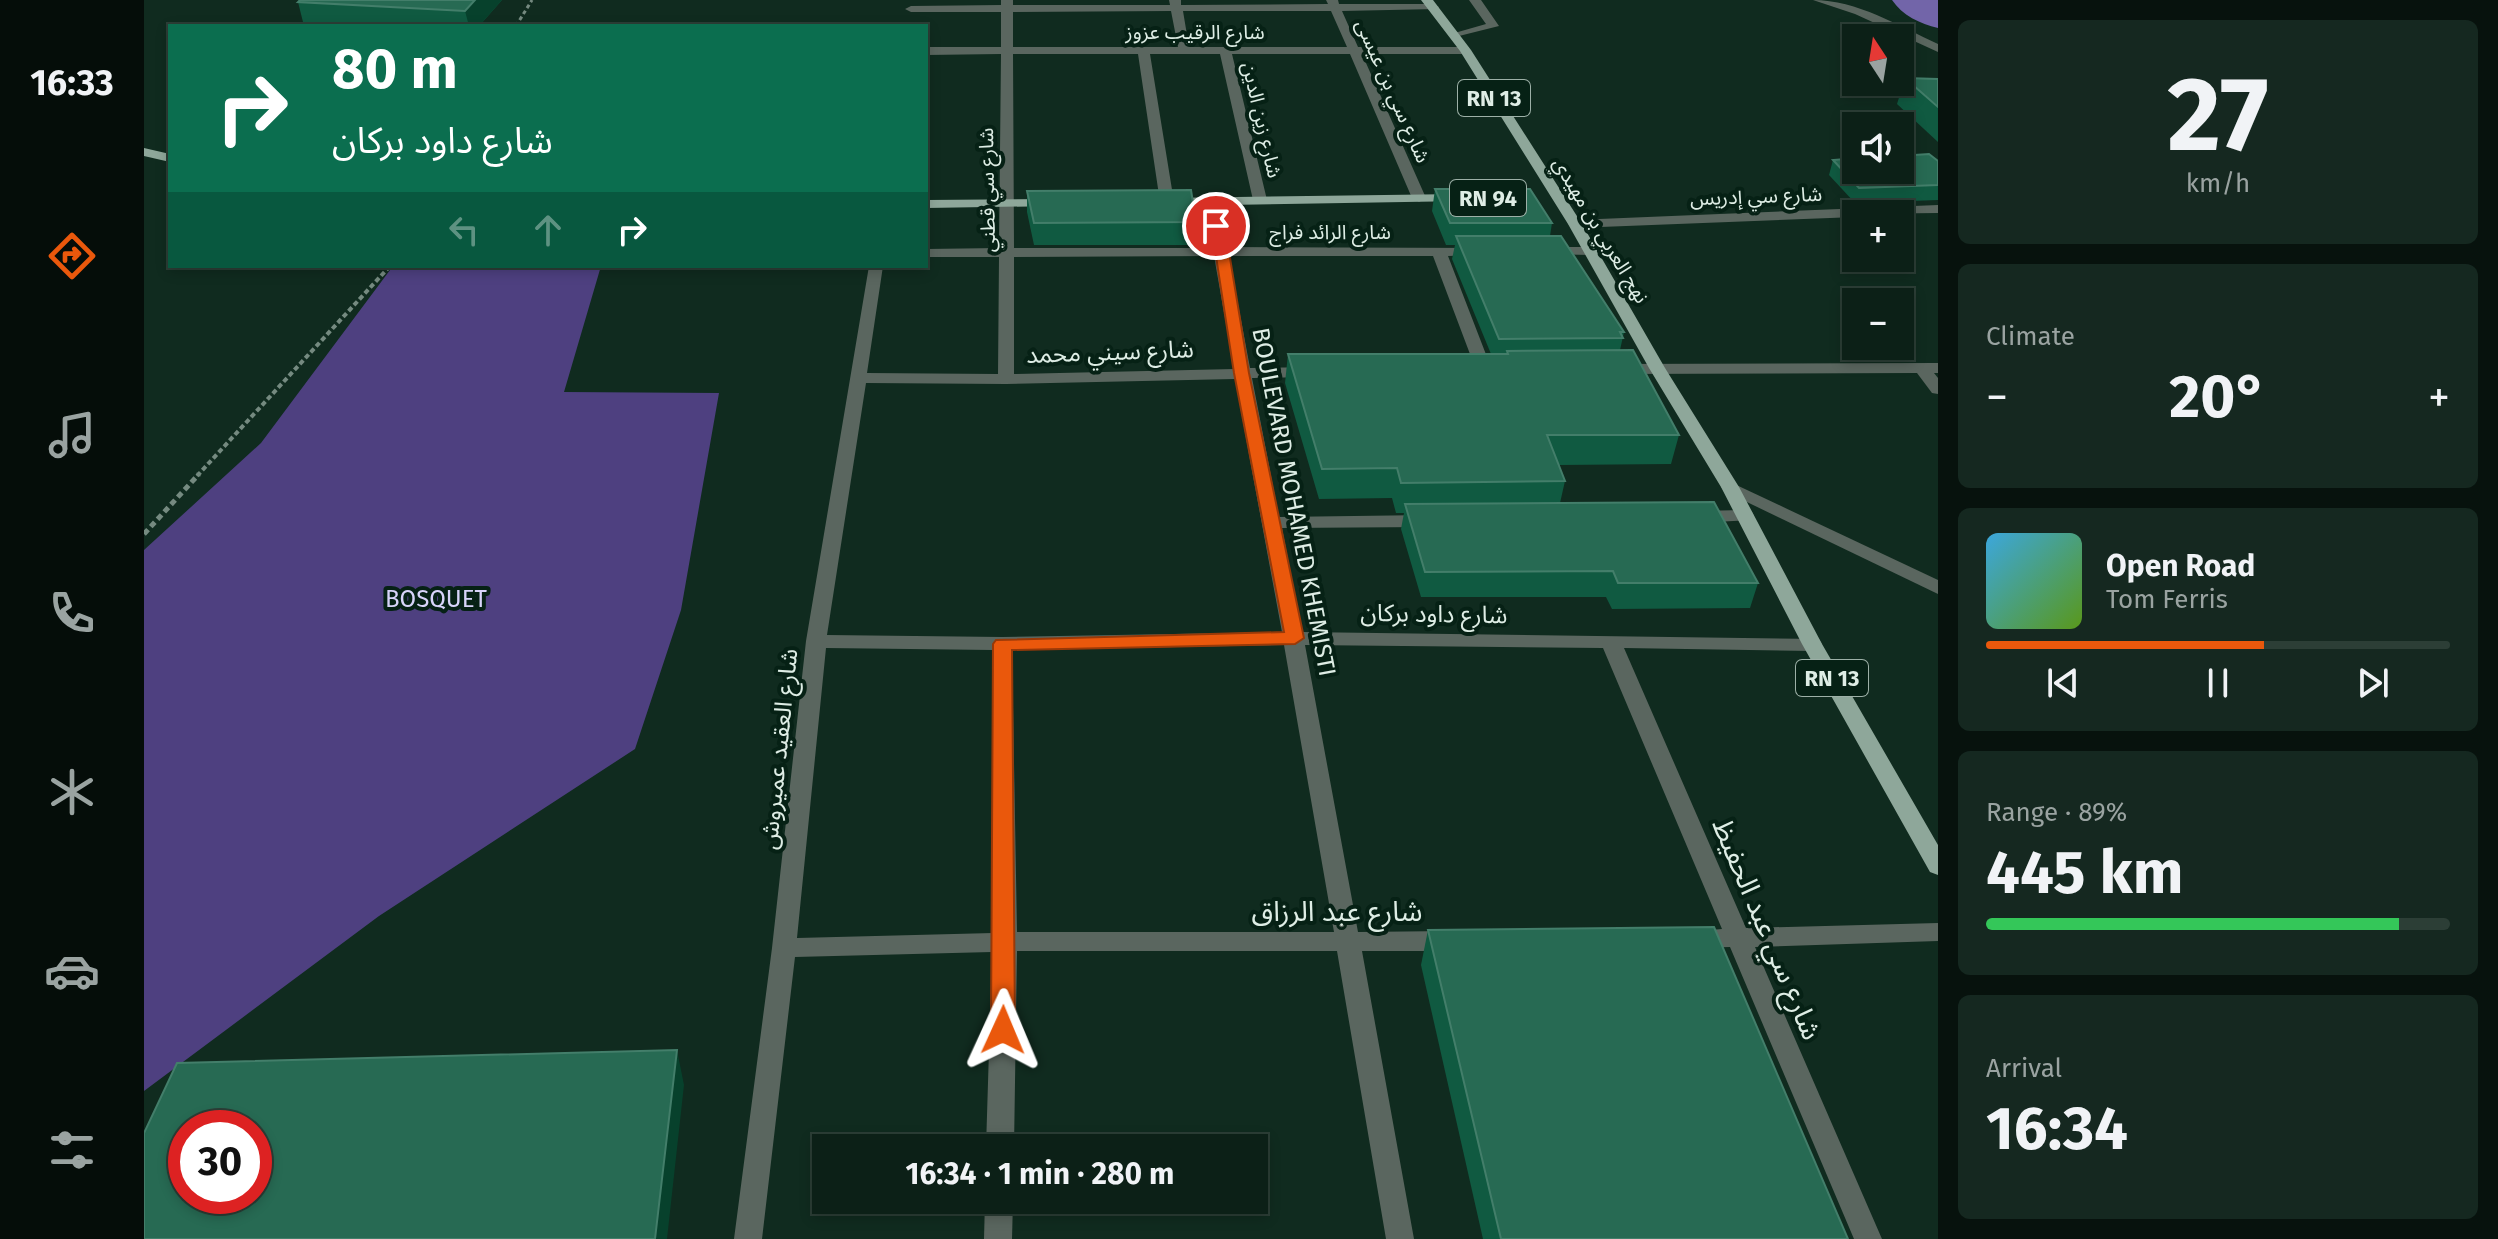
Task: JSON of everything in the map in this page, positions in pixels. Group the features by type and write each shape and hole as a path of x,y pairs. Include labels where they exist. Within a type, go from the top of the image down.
{"main road":[{"name":"نهج العربي بن مهيدي","path":"1430,4 1465,50 1549,198 1575,224 1657,368 1730,487"},
{"path":"144,152 168,158"},
{"name":"RN 94","path":"1151,202 1480,198"},
{"path":"928,204 1071,203"},
{"name":"RN 13","path":"1730,487 1812,644 1938,866"}],"street":[{"path":"1455,36 1493,26 1475,0"},
{"path":"1819,0 1859,12 1938,48"},
{"path":"907,24 912,4 1430,4"},
{"name":"شارع سي قطني","path":"1006,379 1007,4"},
{"path":"1176,4 1184,50"},
{"name":"شارع سي بن عيسى","path":"1334,4 1419,198"},
{"path":"1143,50 1167,202"},
{"name":"شارع زين الدين","path":"1225,50 1260,200"},
{"name":"شارع الرقيب عزوز","path":"928,51 1465,50"},
{"name":"BOULEVARD MOHAMED KHEMISTI","path":"1209,201 1223,252 1241,373 1295,638 1400,1239"},
{"name":"شارع سي إدريس","path":"1575,224 1938,209"},
{"path":"1439,251 1484,370"},
{"name":"شارع الرائد فراج","path":"928,253 1500,251"},
{"path":"1530,251 1591,251"},
{"name":"شارع العقيد عميروش","path":"748,1239 784,948 816,641 876,268"},
{"path":"1594,369 1930,368 1938,389"},
{"name":"شارع سيني محمد","path":"860,378 1006,379 1332,372"},
{"path":"1730,487 1938,588"},
{"path":"1682,517 1745,516"},
{"path":"1272,523 1445,520"},
{"name":"شارع داود بركان","path":"816,641 1002,644 1295,638 1812,644"},
{"name":"شارع سي عبد الحفيظ","path":"1611,642 1868,1239"},
{"path":"1000,1134 1005,942 1002,644"},
{"path":"1676,939 1938,932"},
{"name":"شارع عبد الرزاق","path":"784,948 1005,942 1472,940"},
{"path":"998,1239 999,1214"}],"path":[{"path":"517,24 532,0"},
{"path":"144,534 388,268"}],"green space":[{"name":"BOSQUET","path":"392,268 600,268 564,392 719,393 681,610 635,749 379,916 144,1091 144,550 261,443"}],"building":[{"path":"475,0 465,11 298,2"},
{"path":"1914,78 1938,79 1938,107 1914,86"},
{"path":"1929,154 1938,161 1938,185 1859,188 1855,184 1914,184 1914,155"},
{"path":"1842,159 1842,170 1833,160"},
{"path":"1435,189 1530,189 1552,223 1450,223"},
{"path":"1191,190 1196,222 1034,223 1027,191"},
{"path":"1456,236 1561,236 1624,332 1620,332 1623,338 1499,339"},
{"path":"1633,350 1679,435 1547,435 1565,481 1401,483 1397,468 1322,469 1288,354 1508,354 1507,351"},
{"path":"1714,502 1758,583 1618,583 1613,571 1425,572 1405,504"},
{"path":"1714,927 1848,1239 1501,1239 1428,930"},
{"path":"677,1050 655,1239 144,1239 144,1133 177,1063"}],"waterway":[{"path":"1912,0 1938,16"}],"route":[{"path":"1003,1030 1002,644 1295,638 1241,373 1223,252 1216,226"}]}
